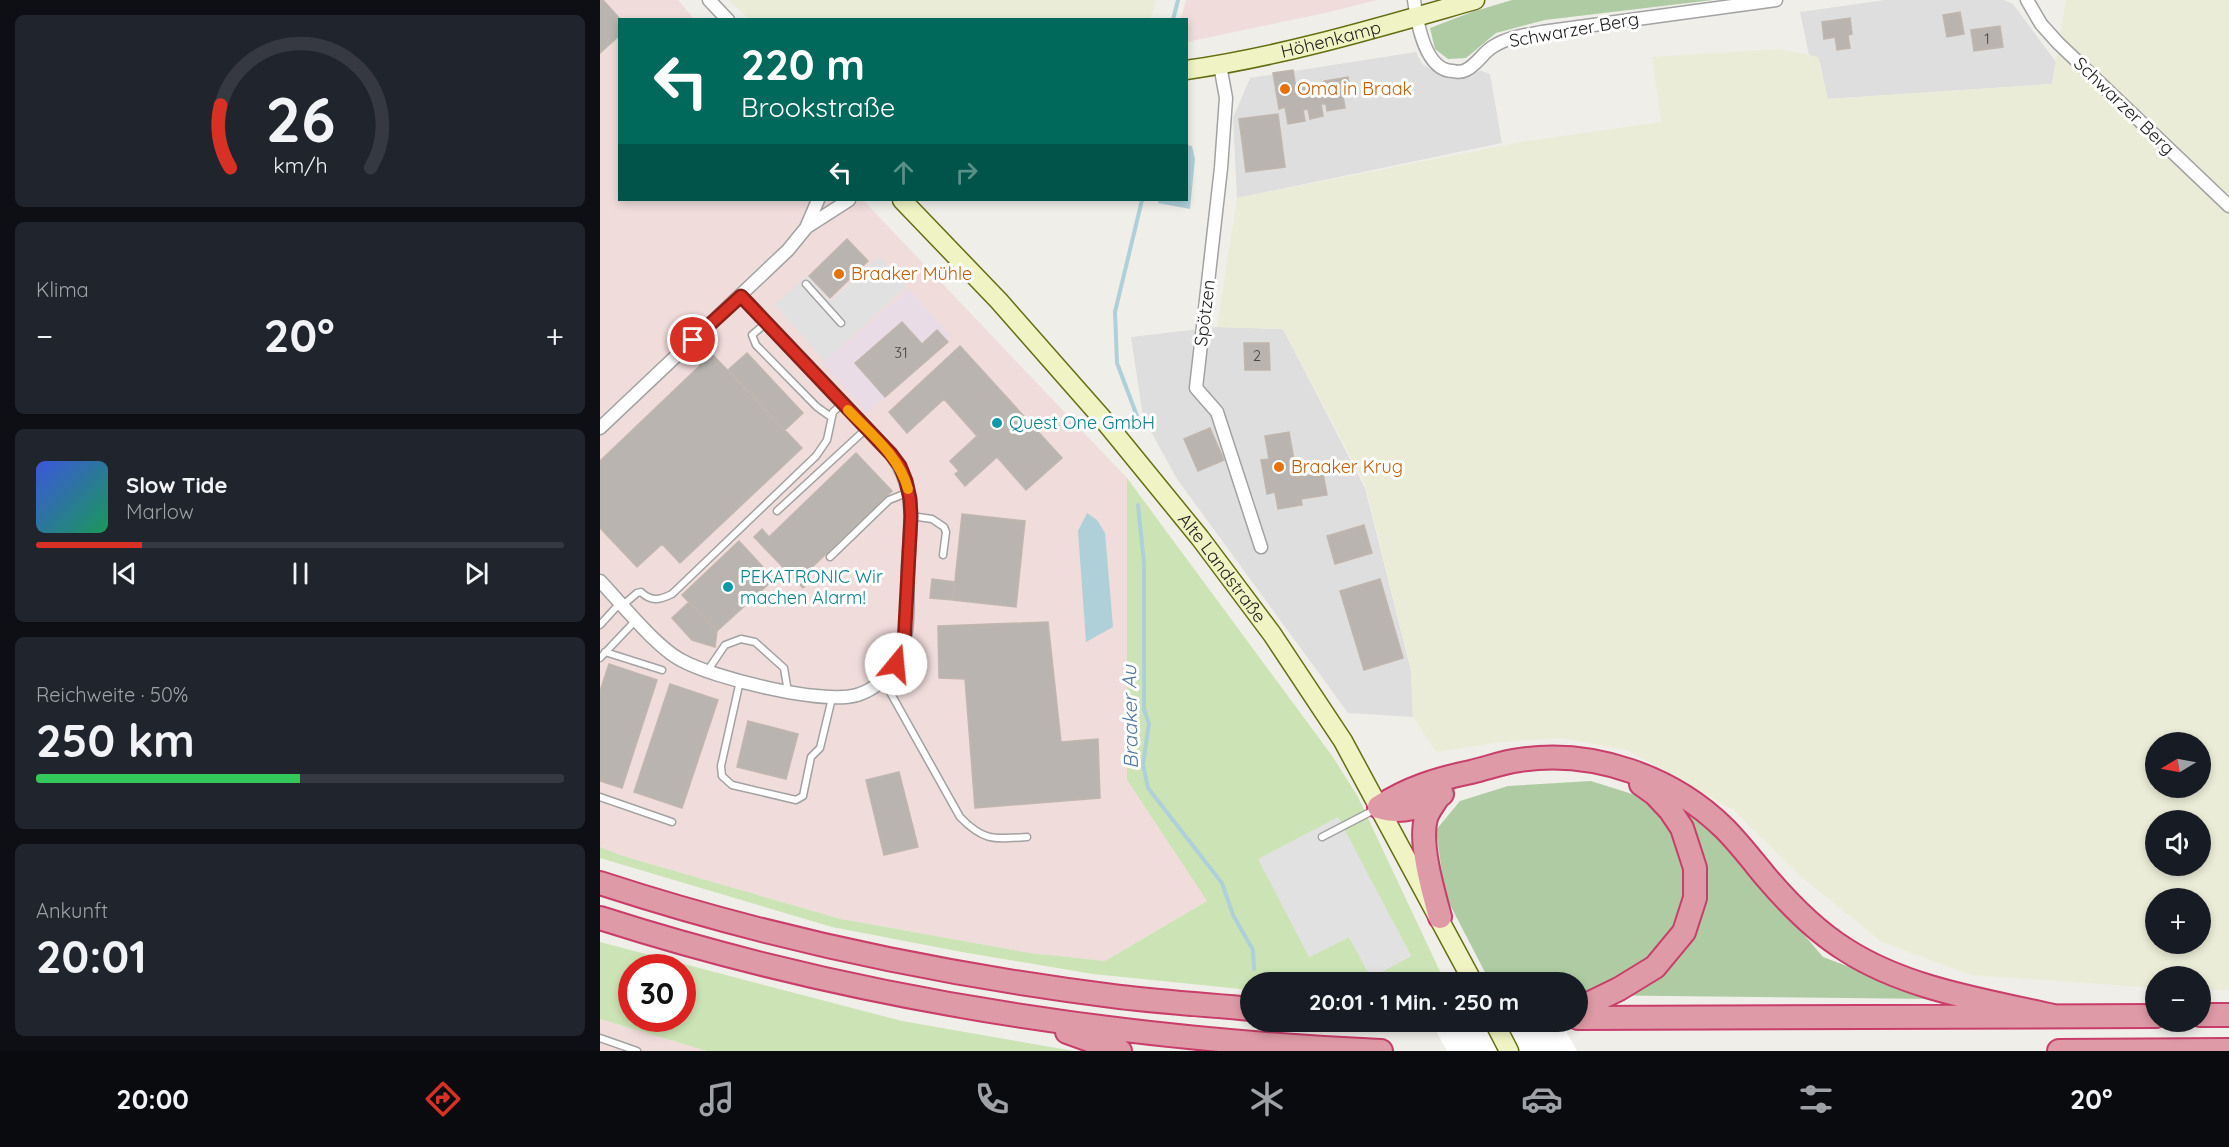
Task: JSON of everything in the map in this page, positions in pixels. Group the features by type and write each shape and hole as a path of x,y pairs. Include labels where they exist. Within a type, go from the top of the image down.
{"highway":[{"path":"1379,807 1415,786 1443,777 1521,760 1552,757 1579,759 1645,776 1693,802 1709,814 1740,844 1765,876 1805,918 1826,937 1847,951 1868,963 1915,982 2053,1017"},
{"path":"1588,1004 1655,967 1684,932 1695,898 1695,868 1682,828 1655,794 1620,769"},
{"path":"1379,807 1391,811 1402,811 1438,797 1474,771"},
{"path":"1438,797 1426,818 1425,836 1428,868 1440,917"},
{"path":"600,883 665,904 832,946 967,974 1120,997 1240,1009"},
{"path":"600,918 656,936 827,980 1029,1018 1166,1036 1293,1047 1382,1051"},
{"path":"2211,1015 2229,1015"},
{"path":"1588,1018 2145,1016"},
{"path":"1029,1018 1120,1051"},
{"path":"2059,1051 2229,1050"}],"main road":[{"name":"Höhenkamp","path":"1188,70 1220,65 1415,8 1475,0"},
{"name":"Alte Landstraße","path":"903,201 999,301 1102,418 1200,538 1272,634 1366,782 1468,972"},
{"path":"918,201 936,234"},
{"path":"1499,1032 1509,1051"}],"street":[{"path":"710,0 726,18"},
{"name":"Schwarzer Berg","path":"1415,8 1431,61 1449,71 1464,72 1480,61 1491,47 1506,39 1776,0"},
{"name":"Schwarzer Berg","path":"2027,0 2041,24 2058,43 2229,206"},
{"name":"Spötzen","path":"1220,65 1226,98 1221,168 1196,388 1217,412 1261,547"},
{"path":"600,428 788,250 806,228 818,201"},
{"path":"806,228 847,201"},
{"path":"600,581 668,651 681,660 740,680 788,692 832,698 856,695 872,689 882,682 896,664 904,645 911,516 909,492 900,466 741,296"}],"lane":[{"path":"806,284 841,323"},
{"path":"766,323 752,335 756,345 817,407 831,417"},
{"path":"601,620 637,593 641,592 648,599 655,600 672,594 816,456 827,440 832,412 842,404"},
{"path":"777,511 866,429"},
{"path":"830,557 889,500 909,492"},
{"path":"911,516 932,519 944,526 946,532 943,555"},
{"path":"636,620 603,655 662,670"},
{"path":"708,670 725,645 741,639 755,642 784,668 788,692"},
{"path":"740,680 721,766 722,776 732,785 796,800 803,796 812,758 820,748 832,698"},
{"path":"882,682 890,692 960,818 975,831 994,839 1027,837"},
{"path":"600,797 672,822"},
{"path":"1322,837 1379,807"},
{"path":"600,1038 637,1051"},
{"path":"611,1051 614,1042"}],"shaded area":[{"path":"600,0 678,0 693,18 618,18 618,201 864,201 1127,478 1127,780 1207,901 1105,961 1030,953 841,919 623,856 600,847"},
{"path":"1186,0 1377,0 1188,42 1188,18 1181,18"},
{"path":"1885,0 2004,0 2013,4 2056,62 2052,84 1827,99 1820,62 1809,55 1800,12"},
{"path":"1416,52 1422,64 1446,78 1482,71 1490,74 1502,143 1237,198 1233,118 1250,78"},
{"path":"879,257 906,287 825,361 775,305 807,275 831,301"},
{"path":"909,289 951,337 867,413 823,363"},
{"path":"1217,327 1283,329 1365,488 1411,671 1413,717 1348,713 1177,479 1143,417 1131,337"},
{"path":"1338,817 1411,956 1382,972 1368,972 1349,937 1309,957 1258,859"},
{"path":"600,1019 618,1024 618,1032 643,1032 707,1051 600,1051"}],"green space":[{"path":"729,0 1156,0 1151,18 748,18"},
{"path":"1512,0 1713,0 1545,20 1496,33 1466,58 1448,59 1435,49 1430,28"},
{"path":"2066,0 2229,0 2229,990 2211,990 2211,966 2145,966 2145,987 1970,975 1882,942 1800,876 1733,810 1627,750 1561,738 1494,743 1436,752 1413,717 1411,671 1365,484 1283,329 1217,327 1237,198 1521,142 1661,122 1652,57 1780,49 1818,57 1828,99 2052,84"},
{"path":"1127,478 1333,757 1358,797 1440,972 1381,972 1411,956 1337,817 1309,957 1349,937 1368,972 1240,972 1240,989 1093,974 832,927 600,858 600,847 623,856 841,919 1030,953 1105,961 1207,901 1127,780"},
{"path":"1591,781 1695,814 1755,877 1823,957 1935,999 1588,995 1588,972 1485,972 1445,895 1436,830 1460,801 1508,786"},
{"path":"600,942 646,954 618,954 618,1024 600,1019"},
{"path":"696,967 902,1021 1074,1051 707,1051 643,1032 696,1032"}],"water":[{"path":"1188,145 1192,146 1195,159 1190,209 1158,203 1159,201 1188,201"},
{"path":"1087,513 1097,520 1105,533 1113,627 1086,642 1078,531"}],"pier":[{"path":"1437,1032 1567,1032 1577,1051 1447,1051"}],"building":[{"path":"600,0 603,0 619,18 618,37 600,53"},
{"path":"1960,12 1964,34 1947,37 1943,15"},
{"path":"1850,18 1852,34 1848,35 1850,48 1837,50 1835,37 1824,39 1822,22"},
{"path":"2000,26 2003,47 1974,51 1971,30"},
{"path":"1293,70 1296,88 1316,85 1318,91 1325,90 1324,81 1348,77 1351,94 1343,96 1345,108 1327,111 1326,104 1321,104 1323,116 1310,119 1308,109 1303,110 1305,121 1288,124 1285,107 1279,109 1273,73"},
{"path":"1278,114 1285,167 1246,172 1239,119"},
{"name":"Braaker Mühle","path":"847,239 868,261 830,298 809,276"},
{"path":"902,322 922,344 937,330 948,342 885,397 855,363"},
{"path":"1244,343 1269,343 1270,370 1245,370"},
{"name":"Quest One GmbH","path":"960,346 1062,458 1026,490 997,457 965,486 955,474 959,471 950,461 977,436 944,399 907,433 889,412"},
{"path":"747,353 803,413 785,430 728,370"},
{"path":"712,354 802,448 680,563 662,544 637,567 600,528 600,461"},
{"path":"1210,428 1224,460 1198,471 1184,439"},
{"name":"Braaker Krug","path":"1289,432 1297,477 1323,473 1327,495 1301,499 1302,505 1278,509 1275,492 1267,494 1261,460 1269,459 1265,436"},
{"path":"856,453 892,491 805,574 811,580 803,588 754,537 762,529 769,537"},
{"path":"962,514 1025,521 1016,607 953,600"},
{"path":"1364,525 1372,553 1335,564 1327,536"},
{"name":"PEKATRONIC Wir machen Alarm!","path":"739,541 774,579 717,631 682,595"},
{"path":"932,579 955,582 953,600 930,598"},
{"path":"1380,579 1403,658 1364,670 1340,591"},
{"path":"689,602 717,631 715,647 692,640 672,618"},
{"path":"1048,622 1061,742 1098,739 1100,798 975,808 965,679 939,678 938,626"},
{"path":"609,664 657,680 622,788 600,781 600,691"},
{"path":"670,684 718,700 682,808 634,792"},
{"path":"748,721 798,734 786,779 737,767"},
{"path":"899,772 918,847 884,855 866,780"}],"waterway":[{"name":"Braaker Au","path":"1174,18 1178,0"},
{"name":"Braaker Au","path":"1137,416 1117,363 1115,312 1142,201"},
{"name":"Braaker Au","path":"1138,505 1144,563 1144,709 1149,724 1143,764 1148,788 1222,883 1233,915 1253,950 1254,969"}],"slow traffic":[{"path":"848,410 891,454 900,466 908,489"}],"place":[{"name":"Oma in Braak","path":"1285,89"},
{"name":"Braaker Mühle","path":"839,274"},
{"name":"Quest One GmbH","path":"997,423"},
{"name":"Braaker Krug","path":"1279,467"},
{"name":"PEKATRONIC Wir machen Alarm!","path":"728,587"}],"route":[{"path":"693,340 741,296 900,466 909,492 911,516 904,645 896,664"}]}
